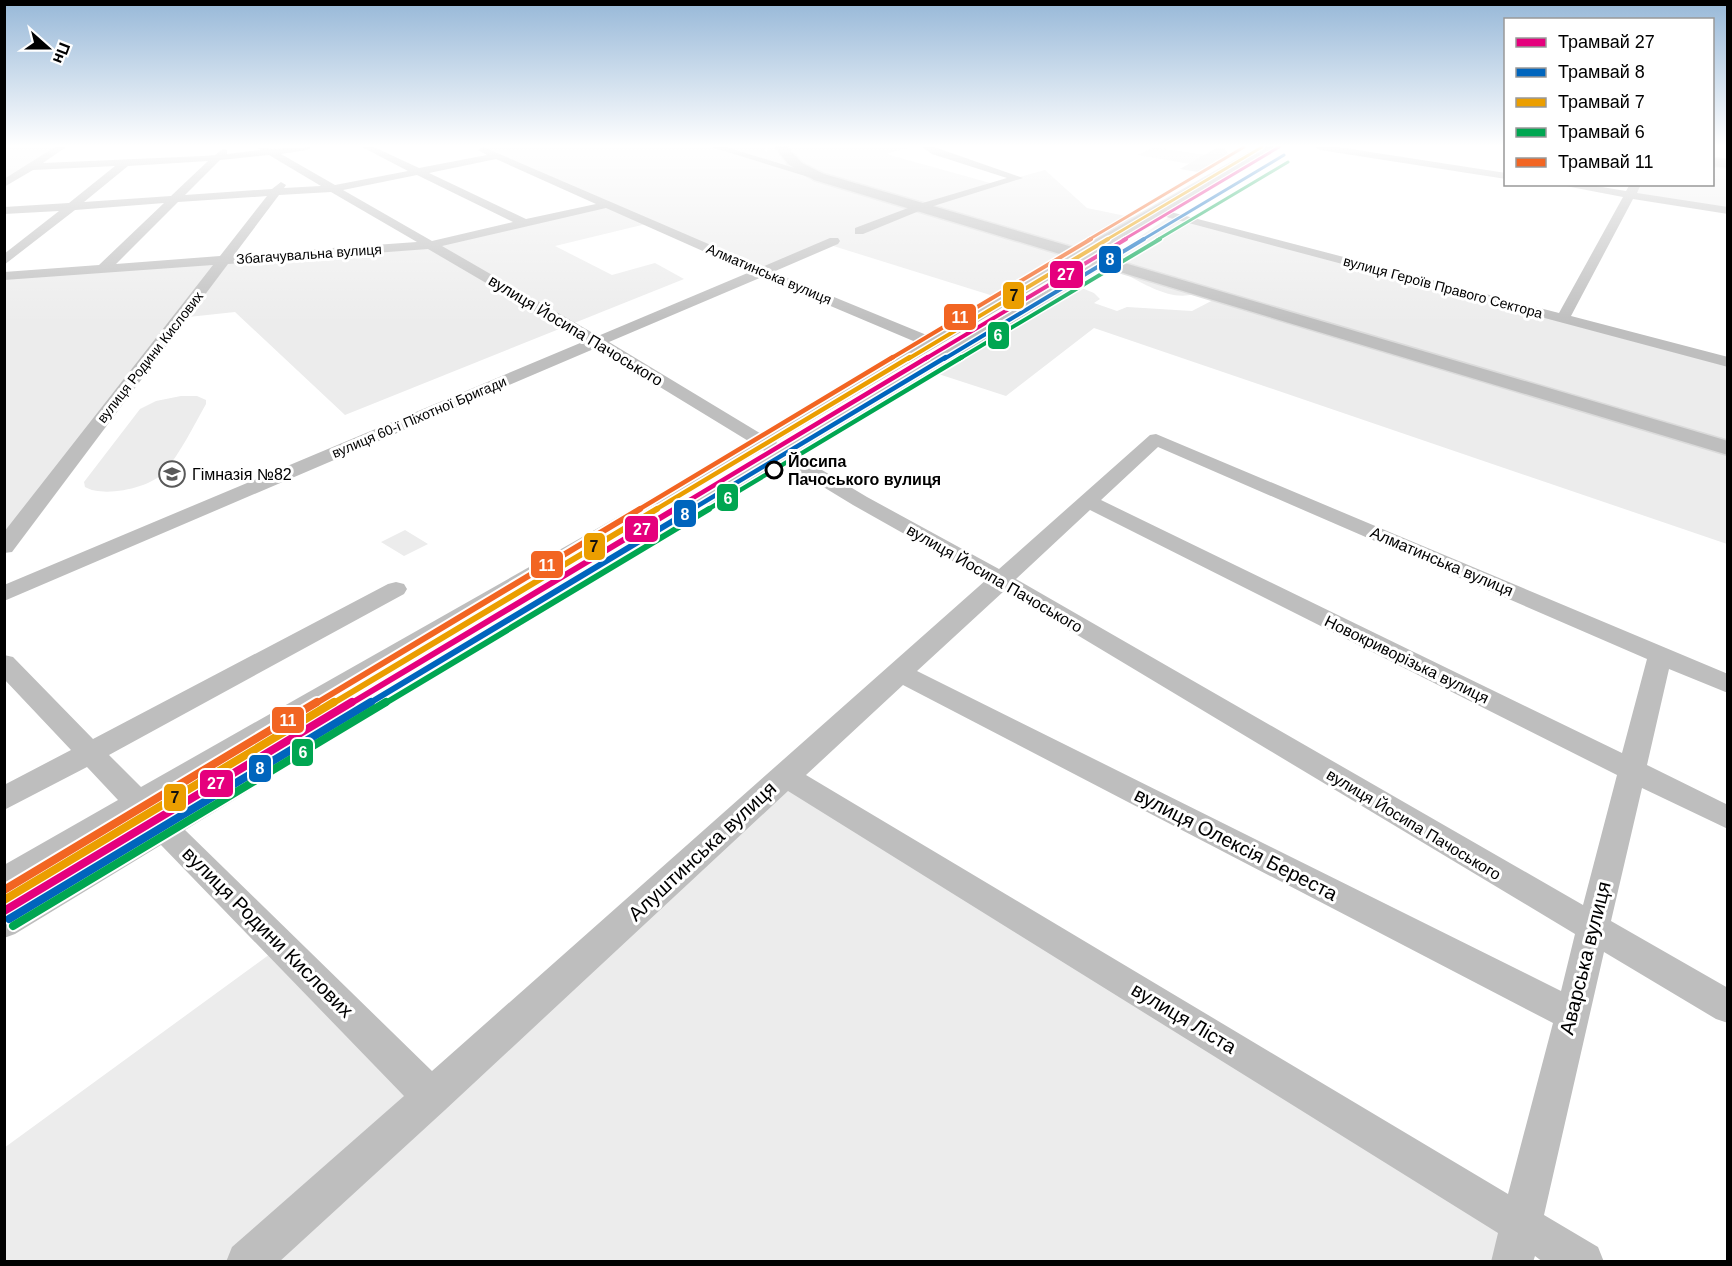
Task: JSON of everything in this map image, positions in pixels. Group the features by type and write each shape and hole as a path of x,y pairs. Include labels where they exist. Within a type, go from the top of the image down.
{"main road":[{"path":"918,206 1728,448"},
{"path":"1091,258 1177,206"},
{"path":"1091,258 1178,206"}],"street":[{"path":"4,211 85,206"},
{"path":"103,269 167,206"},
{"name":"вулиця Родини Кислових","path":"4,547 264,206"},
{"name":"вулиця Йосипа Пачоського","path":"365,206 773,448 1728,1007"},
{"path":"489,206 524,223"},
{"name":"Збагачувальна вулиця","path":"4,276 431,246 600,206"},
{"name":"Алматинська вулиця","path":"614,206 762,272 930,342"},
{"name":"вулиця 60-ї Піхотної Бригади","path":"4,594 847,236 924,206"},
{"path":"1563,318 1624,206"},
{"path":"1706,206 1728,211"},
{"path":"4,261 73,207"},
{"name":"вулиця Героїв Правого Сектора","path":"1166,213 1728,362"},
{"path":"4,881 523,577 773,448 930,342 1091,258"},
{"path":"4,924 164,828 773,448 1091,258"},
{"name":"Алматинська вулиця","path":"1156,439 1728,684"},
{"name":"Алуштинська вулиця","path":"247,1262 432,1097 1156,439"},
{"name":"Новокриворізька вулиця","path":"1087,501 1728,818"},
{"path":"4,799 396,589"},
{"name":"Аварська вулиця","path":"1512,1262 1660,655"},
{"name":"вулиця Родини Кислових","path":"4,663 137,802 432,1097"},
{"name":"вулиця Олексія Береста","path":"899,672 1572,1015"},
{"name":"вулиця Ліста","path":"784,775 1583,1262"}],"shaded area":[{"path":"595,206 1085,206 1145,220 1003,299 827,244 762,272 650,223 555,246 612,275 655,263 684,279 345,415 235,312 179,318 5,533 5,276 431,245"},
{"path":"1697,206 1727,206 1727,211"},
{"path":"1172,215 1727,362 1727,544 1094,328 1006,396 923,369 1067,282 1094,293 1100,299 1094,303 1117,311 1127,307 1192,311 1219,297 1102,262"},
{"path":"1129,273 1194,294 1186,296 1168,294 1127,275"},
{"path":"181,396 197,396 206,400 206,404 170,465 158,478 126,490 103,492 85,487 84,482 140,409 156,401"},
{"path":"405,530 428,544 404,556 381,542"},
{"path":"784,775 1521,1223 1512,1262 5,1261 4,1148 281,946 432,1096"}],"tram line":[{"name":"11","path":"4,890 1145,206"},
{"name":"7","path":"4,900 1163,206"},
{"name":"27","path":"4,911 1180,206"},
{"name":"8","path":"9,919 1199,206"},
{"name":"6","path":"13,926 1214,206"}],"place":[{"name":"Йосипа Пачоського вулиця","path":"774,470"},
{"name":"Гімназія №82","path":"172,474"}]}
